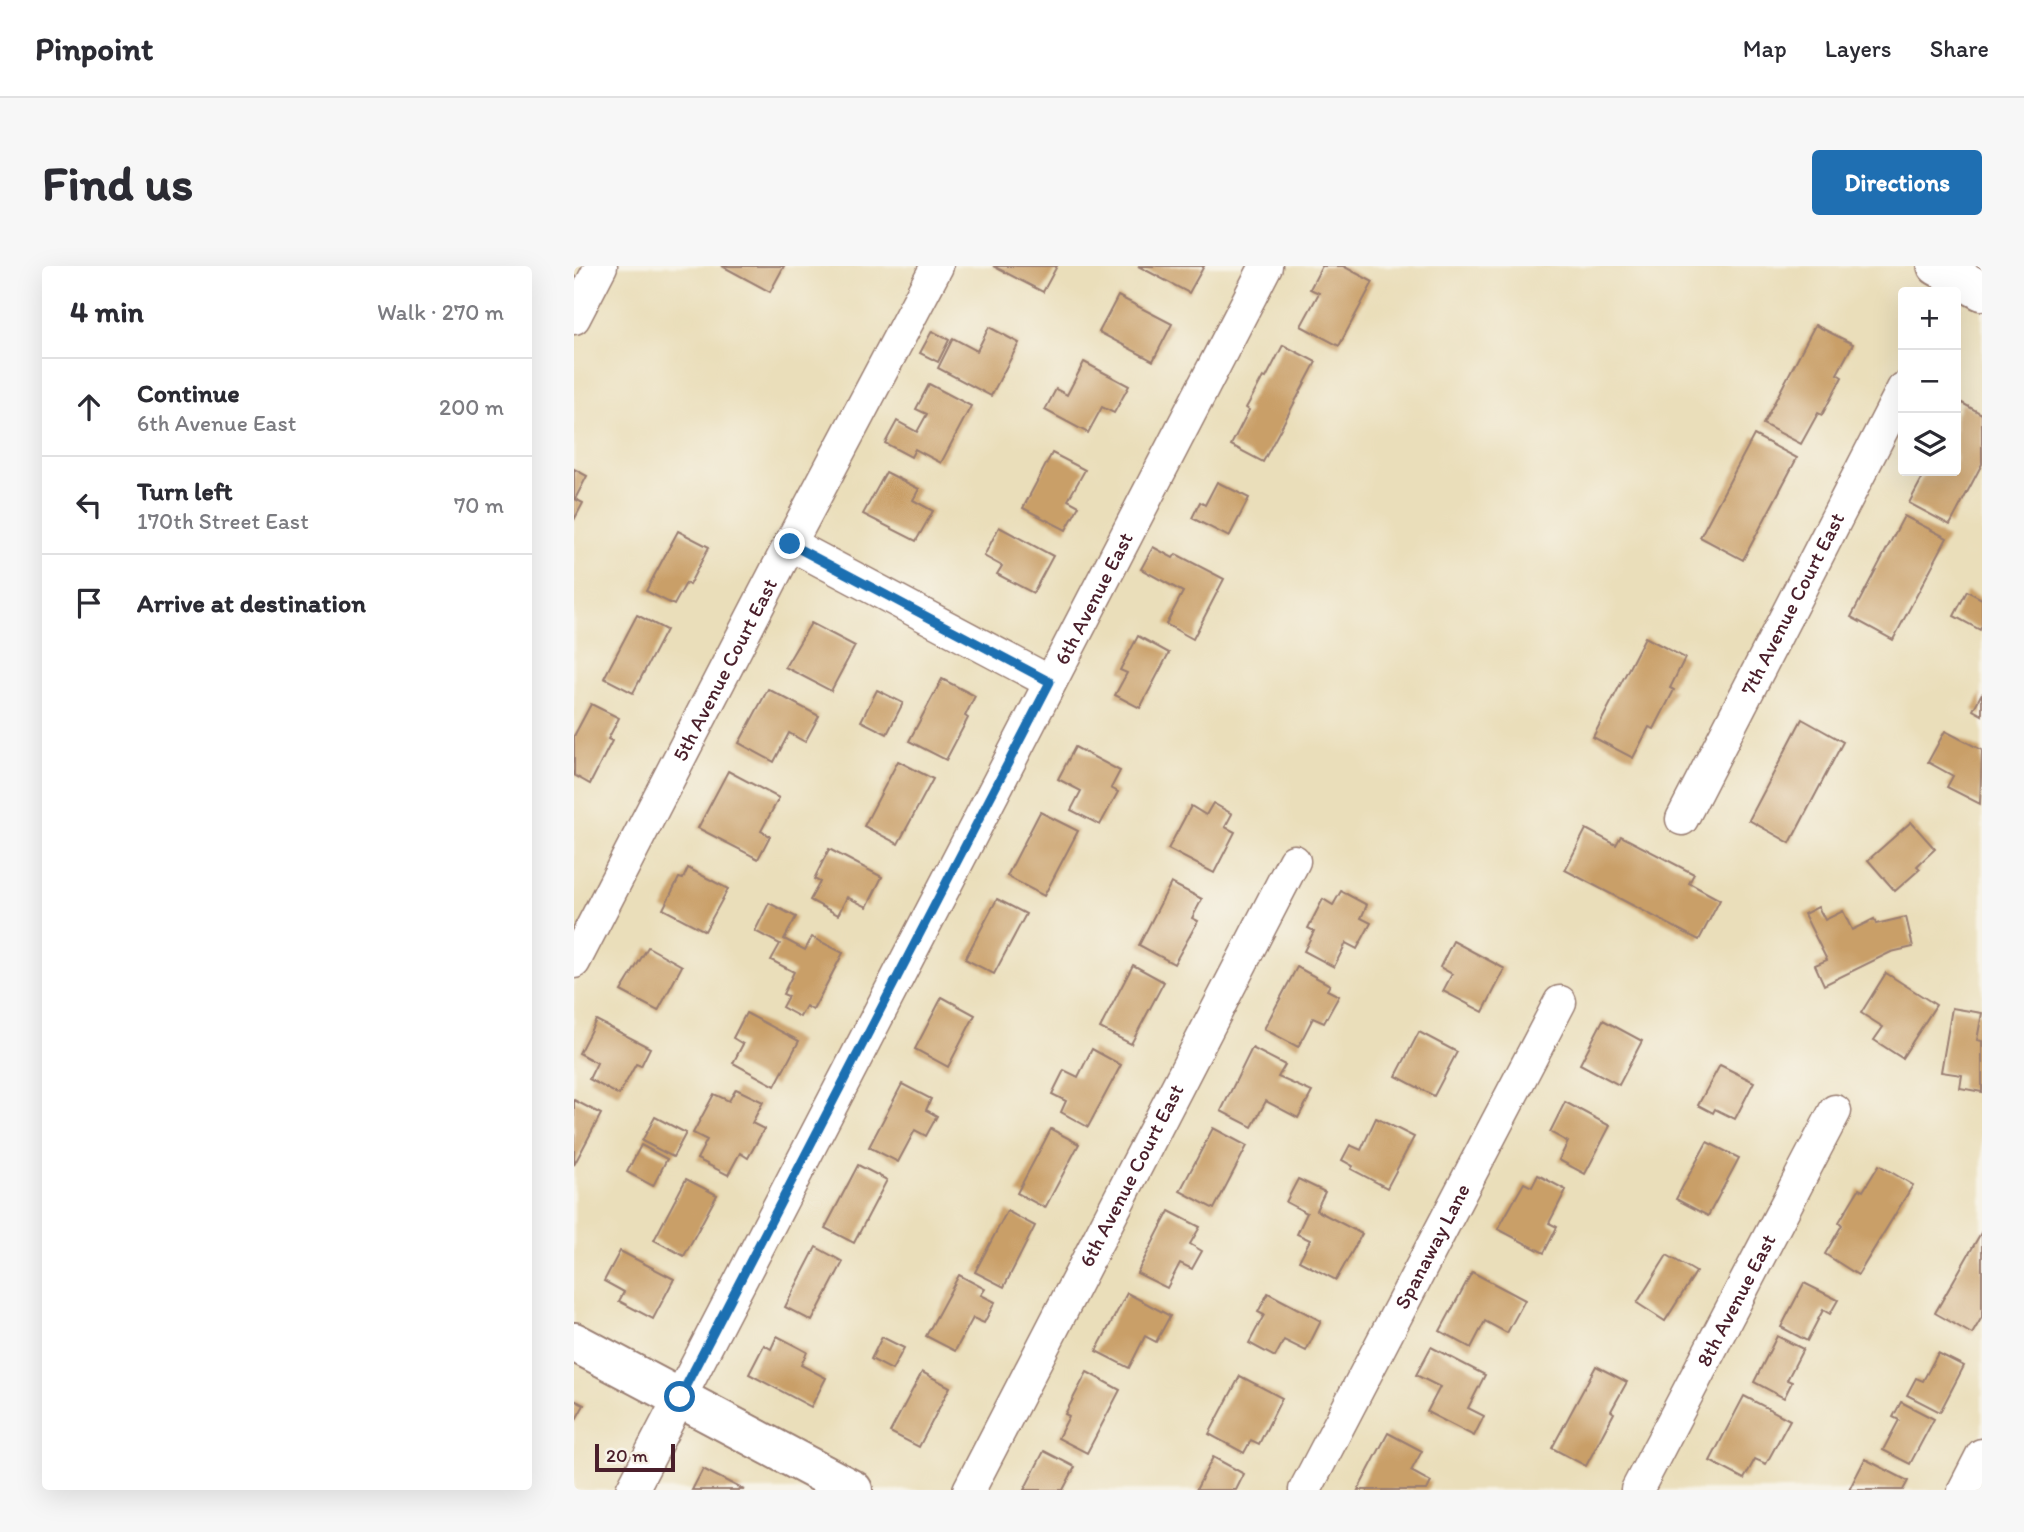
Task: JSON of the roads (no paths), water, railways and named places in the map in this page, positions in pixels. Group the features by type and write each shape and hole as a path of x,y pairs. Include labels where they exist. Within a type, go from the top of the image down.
{"street":[{"path":"574,318 600,266"},
{"name":"5th Avenue Court East","path":"574,962 937,266"},
{"name":"6th Avenue East","path":"632,1490 1266,266"},
{"name":"7th Avenue Court East","path":"1682,819 1898,400"},
{"path":"790,544 1050,682"},
{"name":"6th Avenue Court East","path":"969,1490 1294,861"},
{"name":"Spanaway Lane","path":"1305,1490 1560,1002"},
{"name":"8th Avenue East","path":"1637,1490 1835,1111"},
{"path":"574,1342 853,1490"},
{"path":"1964,1490 1982,1455"}]}
